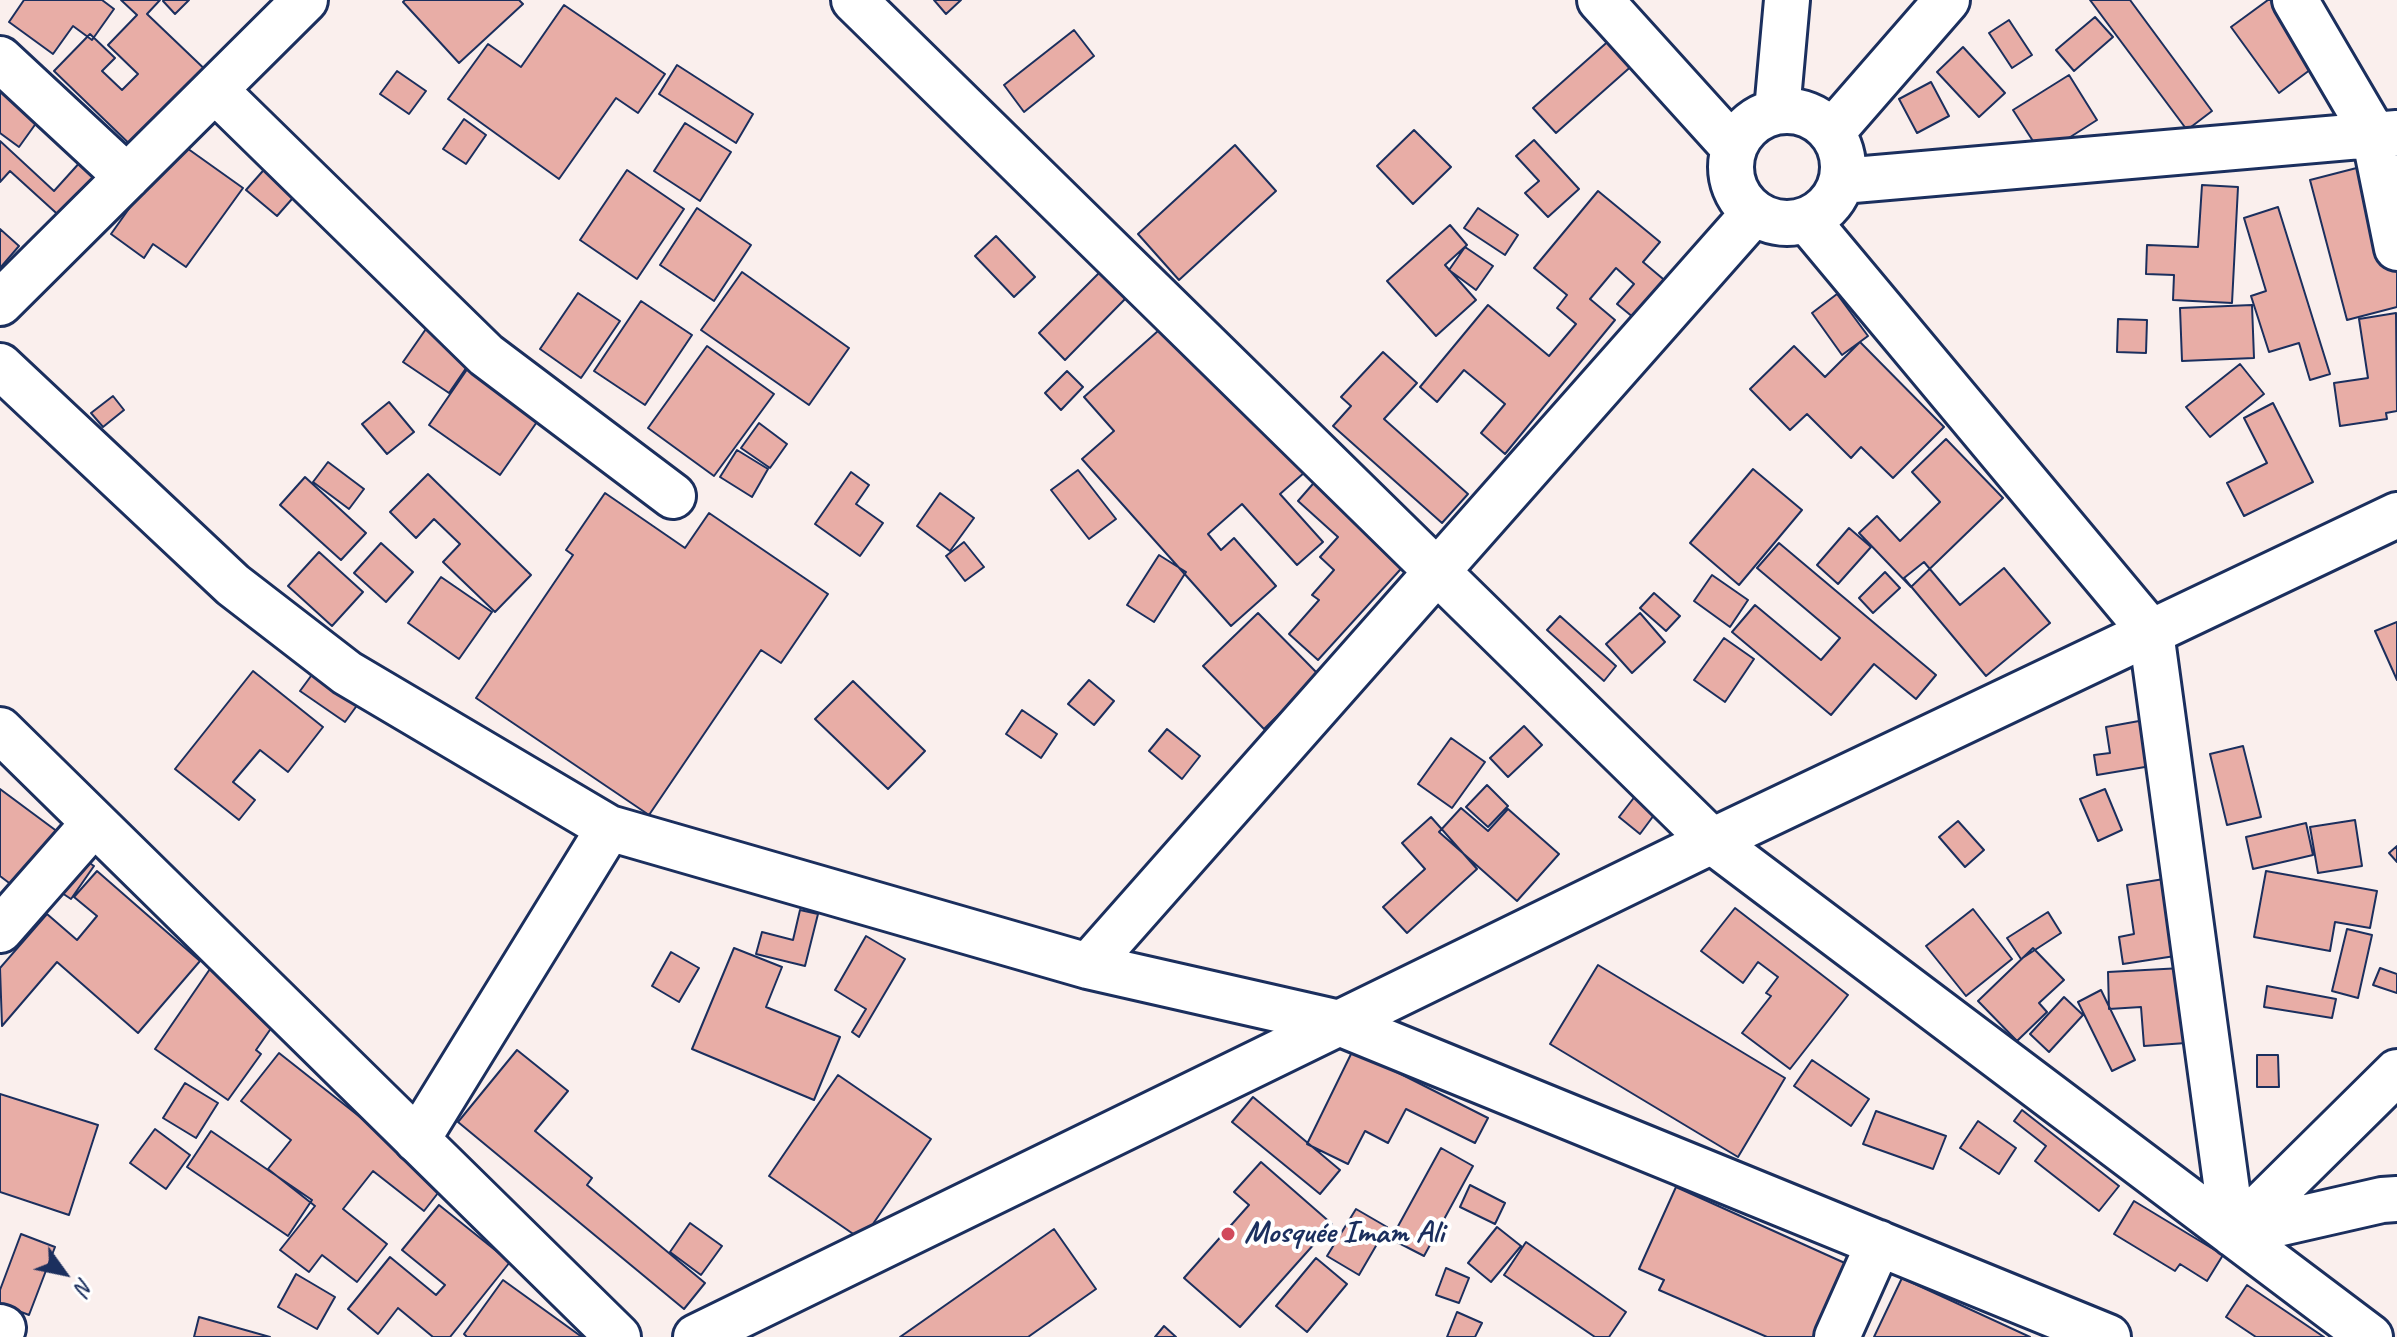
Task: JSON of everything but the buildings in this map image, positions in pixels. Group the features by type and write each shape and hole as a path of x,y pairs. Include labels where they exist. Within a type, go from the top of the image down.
{"street":[{"path":"0,303 305,0"},
{"path":"854,0 1712,841 2233,1234 2325,1323 2370,1337"},
{"path":"1600,0 1734,148"},
{"path":"1777,111 1787,0"},
{"path":"1832,132 1947,0"},
{"path":"2295,0 2385,134 2397,248"},
{"path":"0,59 127,177"},
{"path":"215,90 486,355 673,496"},
{"path":"1777,111 1800,111 1818,119 1832,132 1843,162 1842,181 1834,200 1807,220 1792,224 1772,222 1754,213 1740,199 1732,181 1734,148 1744,130 1759,117 1777,111"},
{"path":"1842,181 2385,134"},
{"path":"1088,966 1754,213"},
{"path":"1807,220 2151,632 2233,1234"},
{"path":"0,366 233,585 334,663 609,828 1088,966 1339,1023 2108,1337"},
{"path":"696,1337 1712,841 2397,515"},
{"path":"0,730 618,1337"},
{"path":"0,930 94,823"},
{"path":"417,1140 609,828"},
{"path":"2233,1234 2397,1072"},
{"path":"2233,1234 2397,1199"},
{"path":"1837,1337 1879,1243"}],"place":[{"name":"Mosquée Imam Ali","path":"1228,1234"}]}
